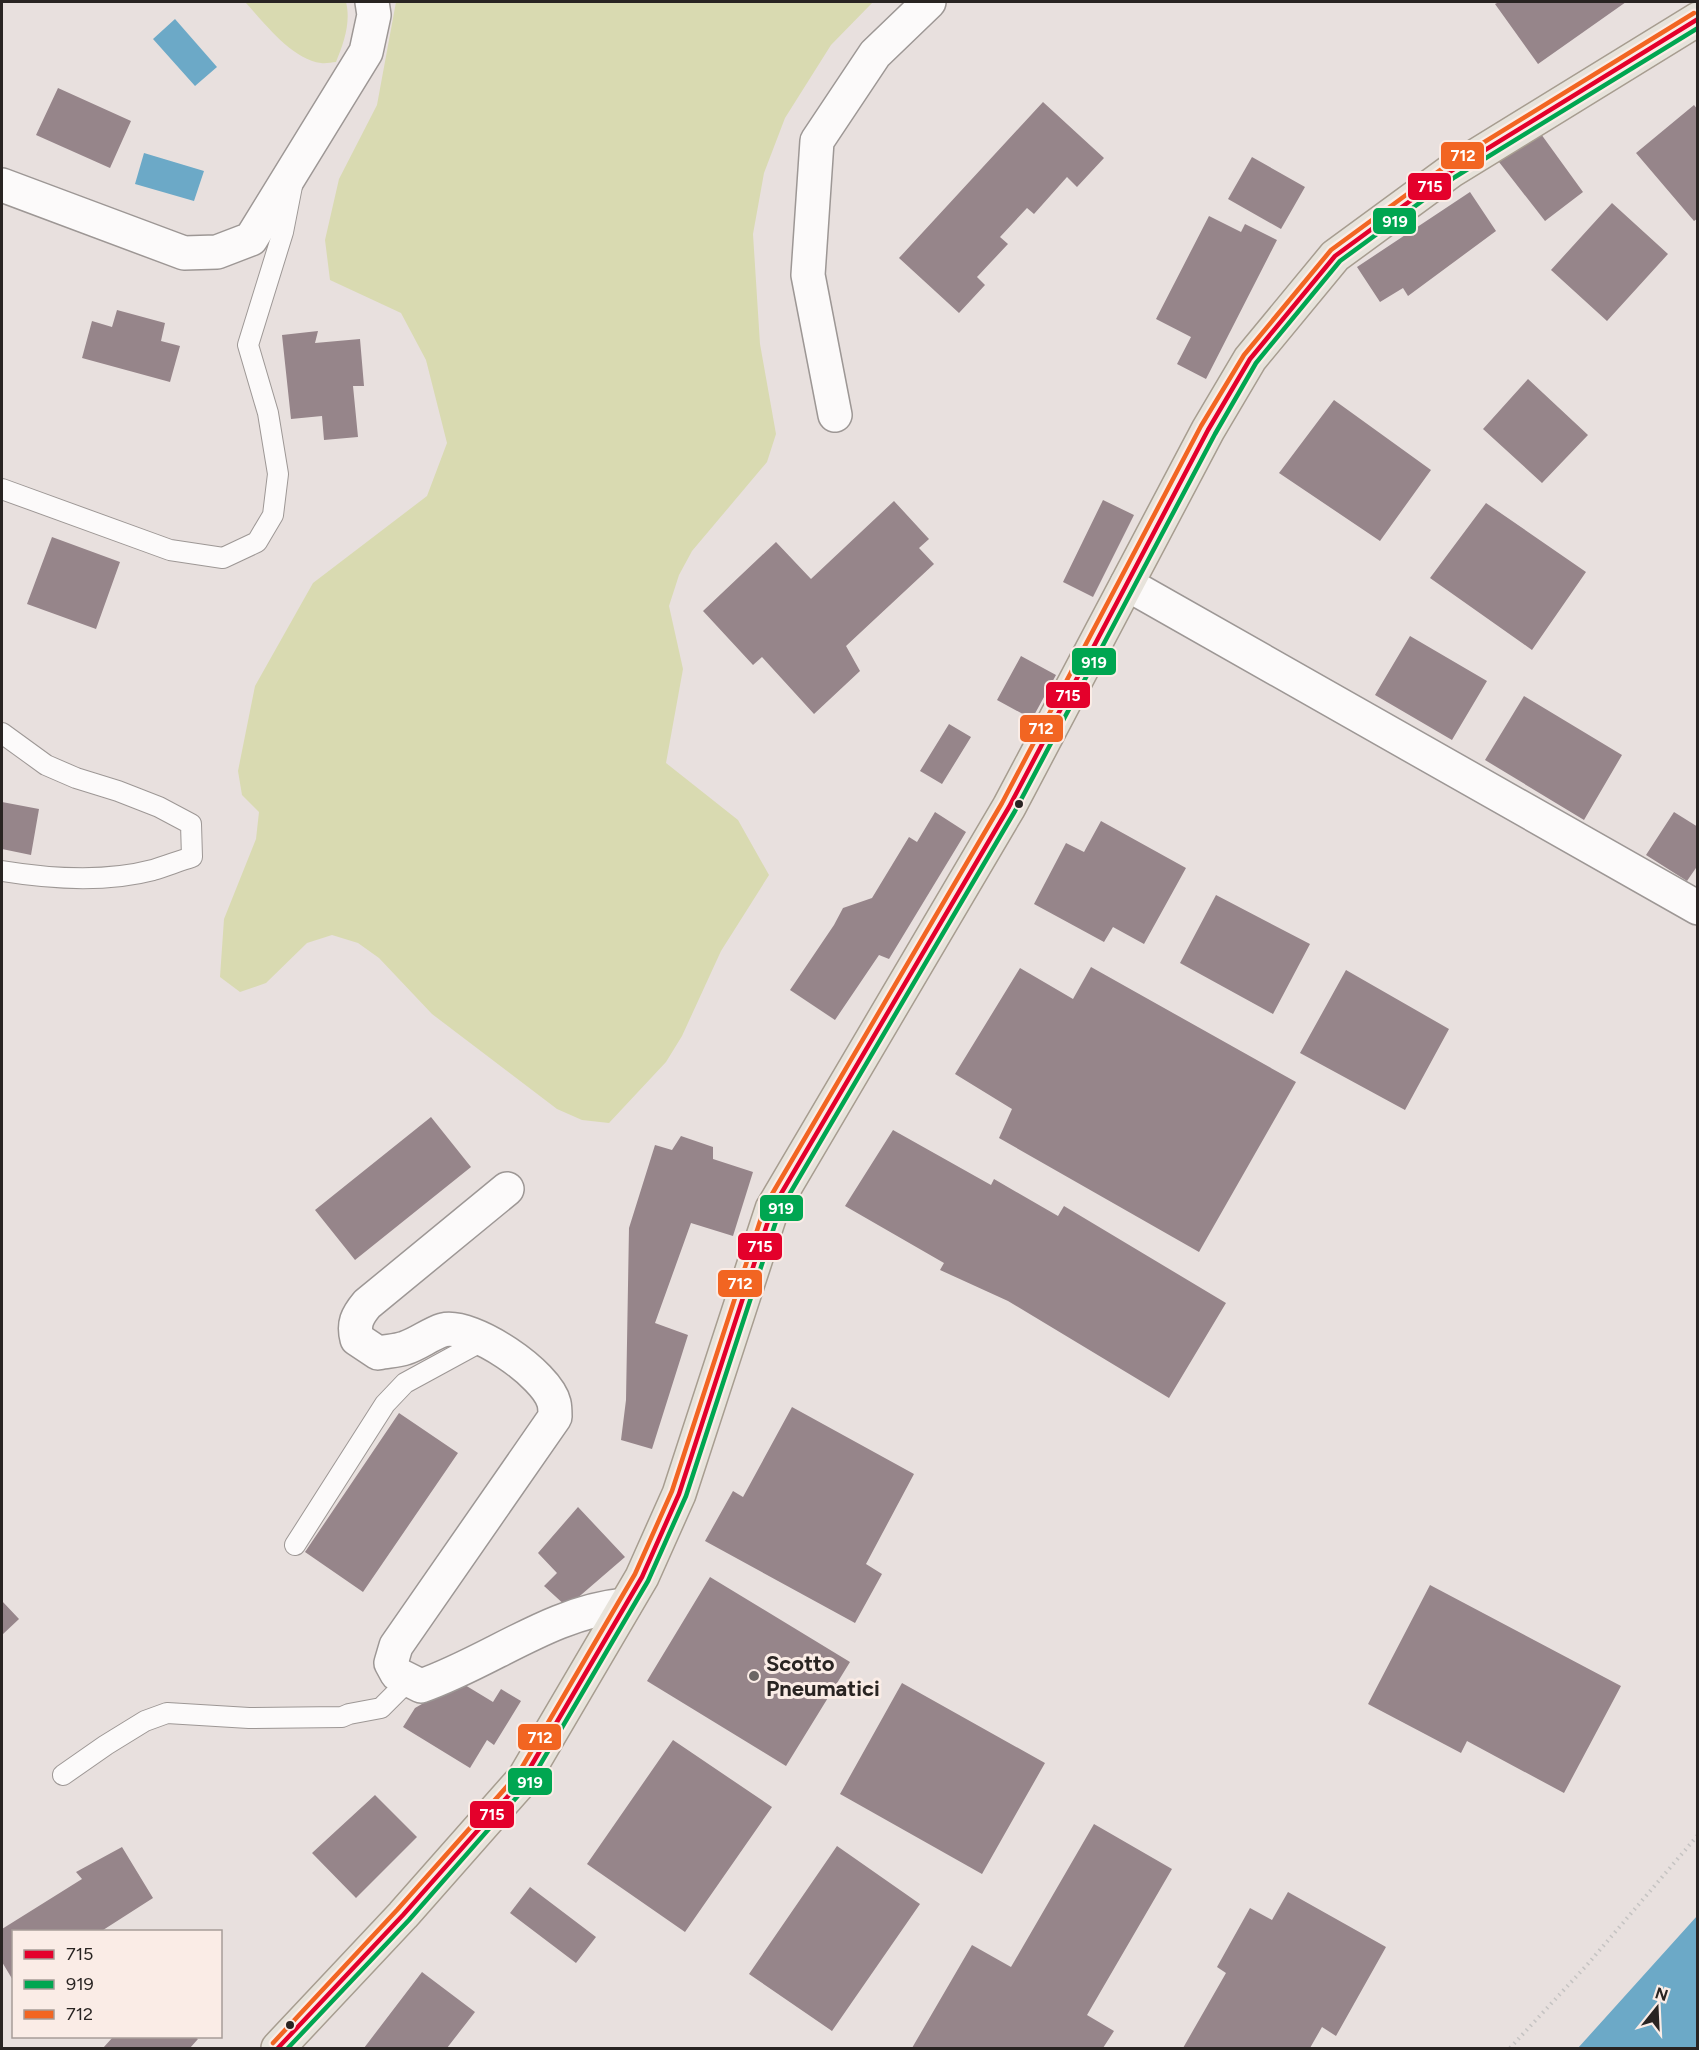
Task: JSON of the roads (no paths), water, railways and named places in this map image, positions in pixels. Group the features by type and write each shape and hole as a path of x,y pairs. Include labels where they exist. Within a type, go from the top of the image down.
{"main road":[{"path":"278,2049 404,1915 524,1778 642,1577 679,1494 772,1209 1009,807 1208,430 1250,359 1335,256 1451,171 1698,19"}],"street":[{"path":"2,185 184,253 218,252 251,240 366,52 374,15 372,2"},
{"path":"835,415 808,275 817,141 875,54 928,2"},
{"path":"1126,584 1698,908"},
{"path":"507,1190 372,1300 358,1314 354,1327 357,1339 378,1353 404,1349 444,1330 457,1331 484,1340 526,1365 554,1402 555,1417 396,1646 391,1663 397,1674 421,1686 449,1676 530,1634 561,1621 602,1608 625,1605"}],"lane":[{"path":"2,489 170,550 223,558 257,542 273,515 278,474 268,413 248,345 283,232 296,166"},
{"path":"2,733 46,765 159,807 191,824 192,857 152,870 100,878 38,876 2,870"},
{"path":"295,1545 385,1404 405,1383 484,1340"},
{"path":"63,1775 106,1744 146,1721 167,1713 249,1718 342,1717 381,1708 408,1681"}],"water":[{"path":"175,19 217,67 195,86 153,39"},
{"path":"144,153 204,171 194,201 135,184"},
{"path":"1697,1916 1697,2048 1578,2048"}],"place":[{"name":"Scotto Pneumatici","path":"754,1676"}]}
